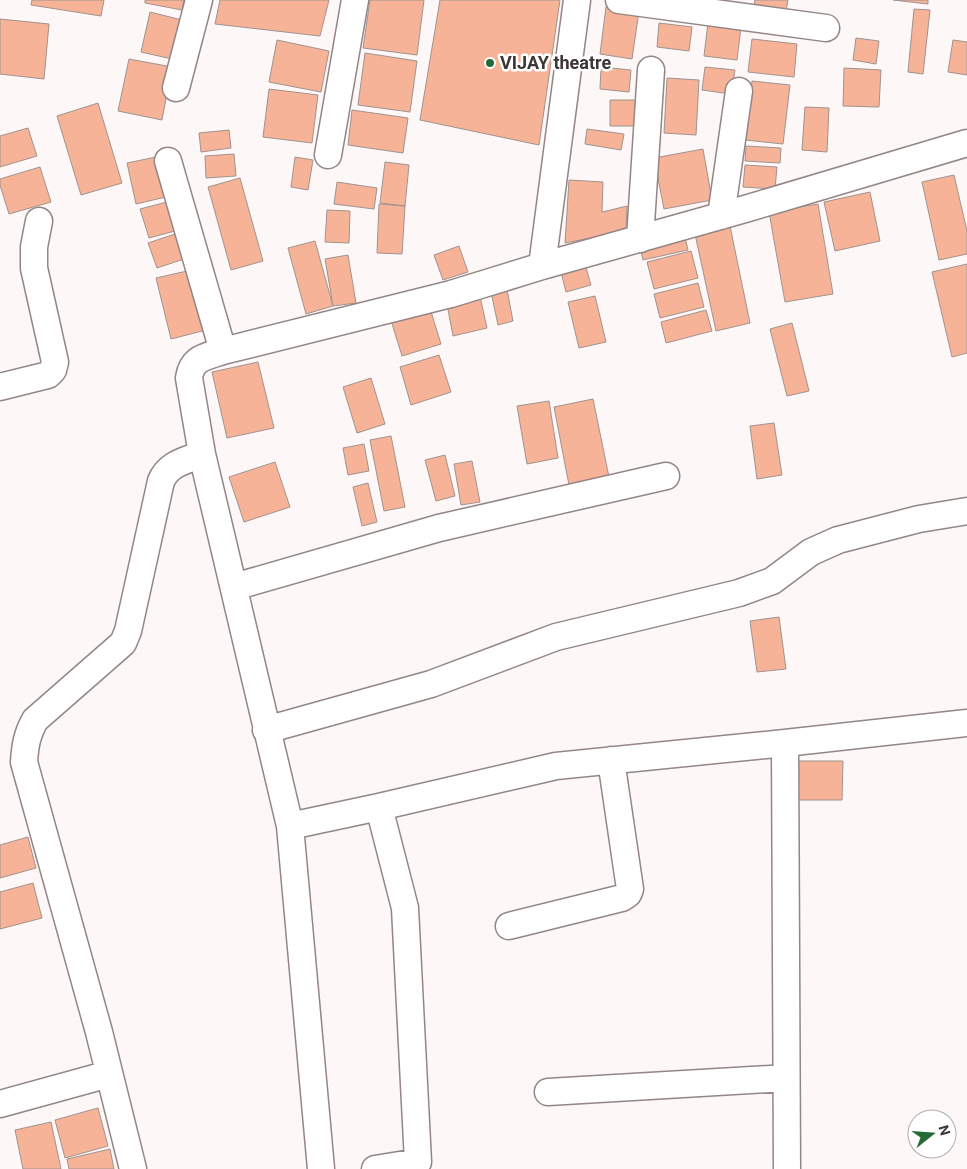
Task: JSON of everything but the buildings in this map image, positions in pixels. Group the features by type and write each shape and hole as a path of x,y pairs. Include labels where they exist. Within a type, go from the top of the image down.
{"street":[{"path":"176,88 199,0"},
{"path":"328,155 355,0"},
{"path":"542,266 577,0"},
{"path":"619,0 826,28"},
{"path":"640,239 651,70"},
{"path":"721,216 739,91"},
{"path":"322,1169 290,826 202,454 189,378 191,367 197,360 223,351 452,294 542,266 721,216 967,143"},
{"path":"168,161 223,351"},
{"path":"0,387 48,375 54,370 55,362 34,268 34,247 39,222"},
{"path":"133,1169 99,1032 24,762 24,747 28,733 35,720 123,643 128,631 162,480 172,466 202,454"},
{"path":"234,587 439,528 666,476"},
{"path":"266,730 431,684 556,637 739,593 772,581 811,552 838,540 919,519 967,511"},
{"path":"290,826 379,808 556,766 967,723"},
{"path":"786,743 786,1169"},
{"path":"509,926 622,898 628,894 630,889 611,760"},
{"path":"375,1169 418,1162 406,908 379,808"},
{"path":"0,1104 109,1074"},
{"path":"548,1092 786,1078"}],"place":[{"name":"VIJAY theatre","path":"490,63"}]}
